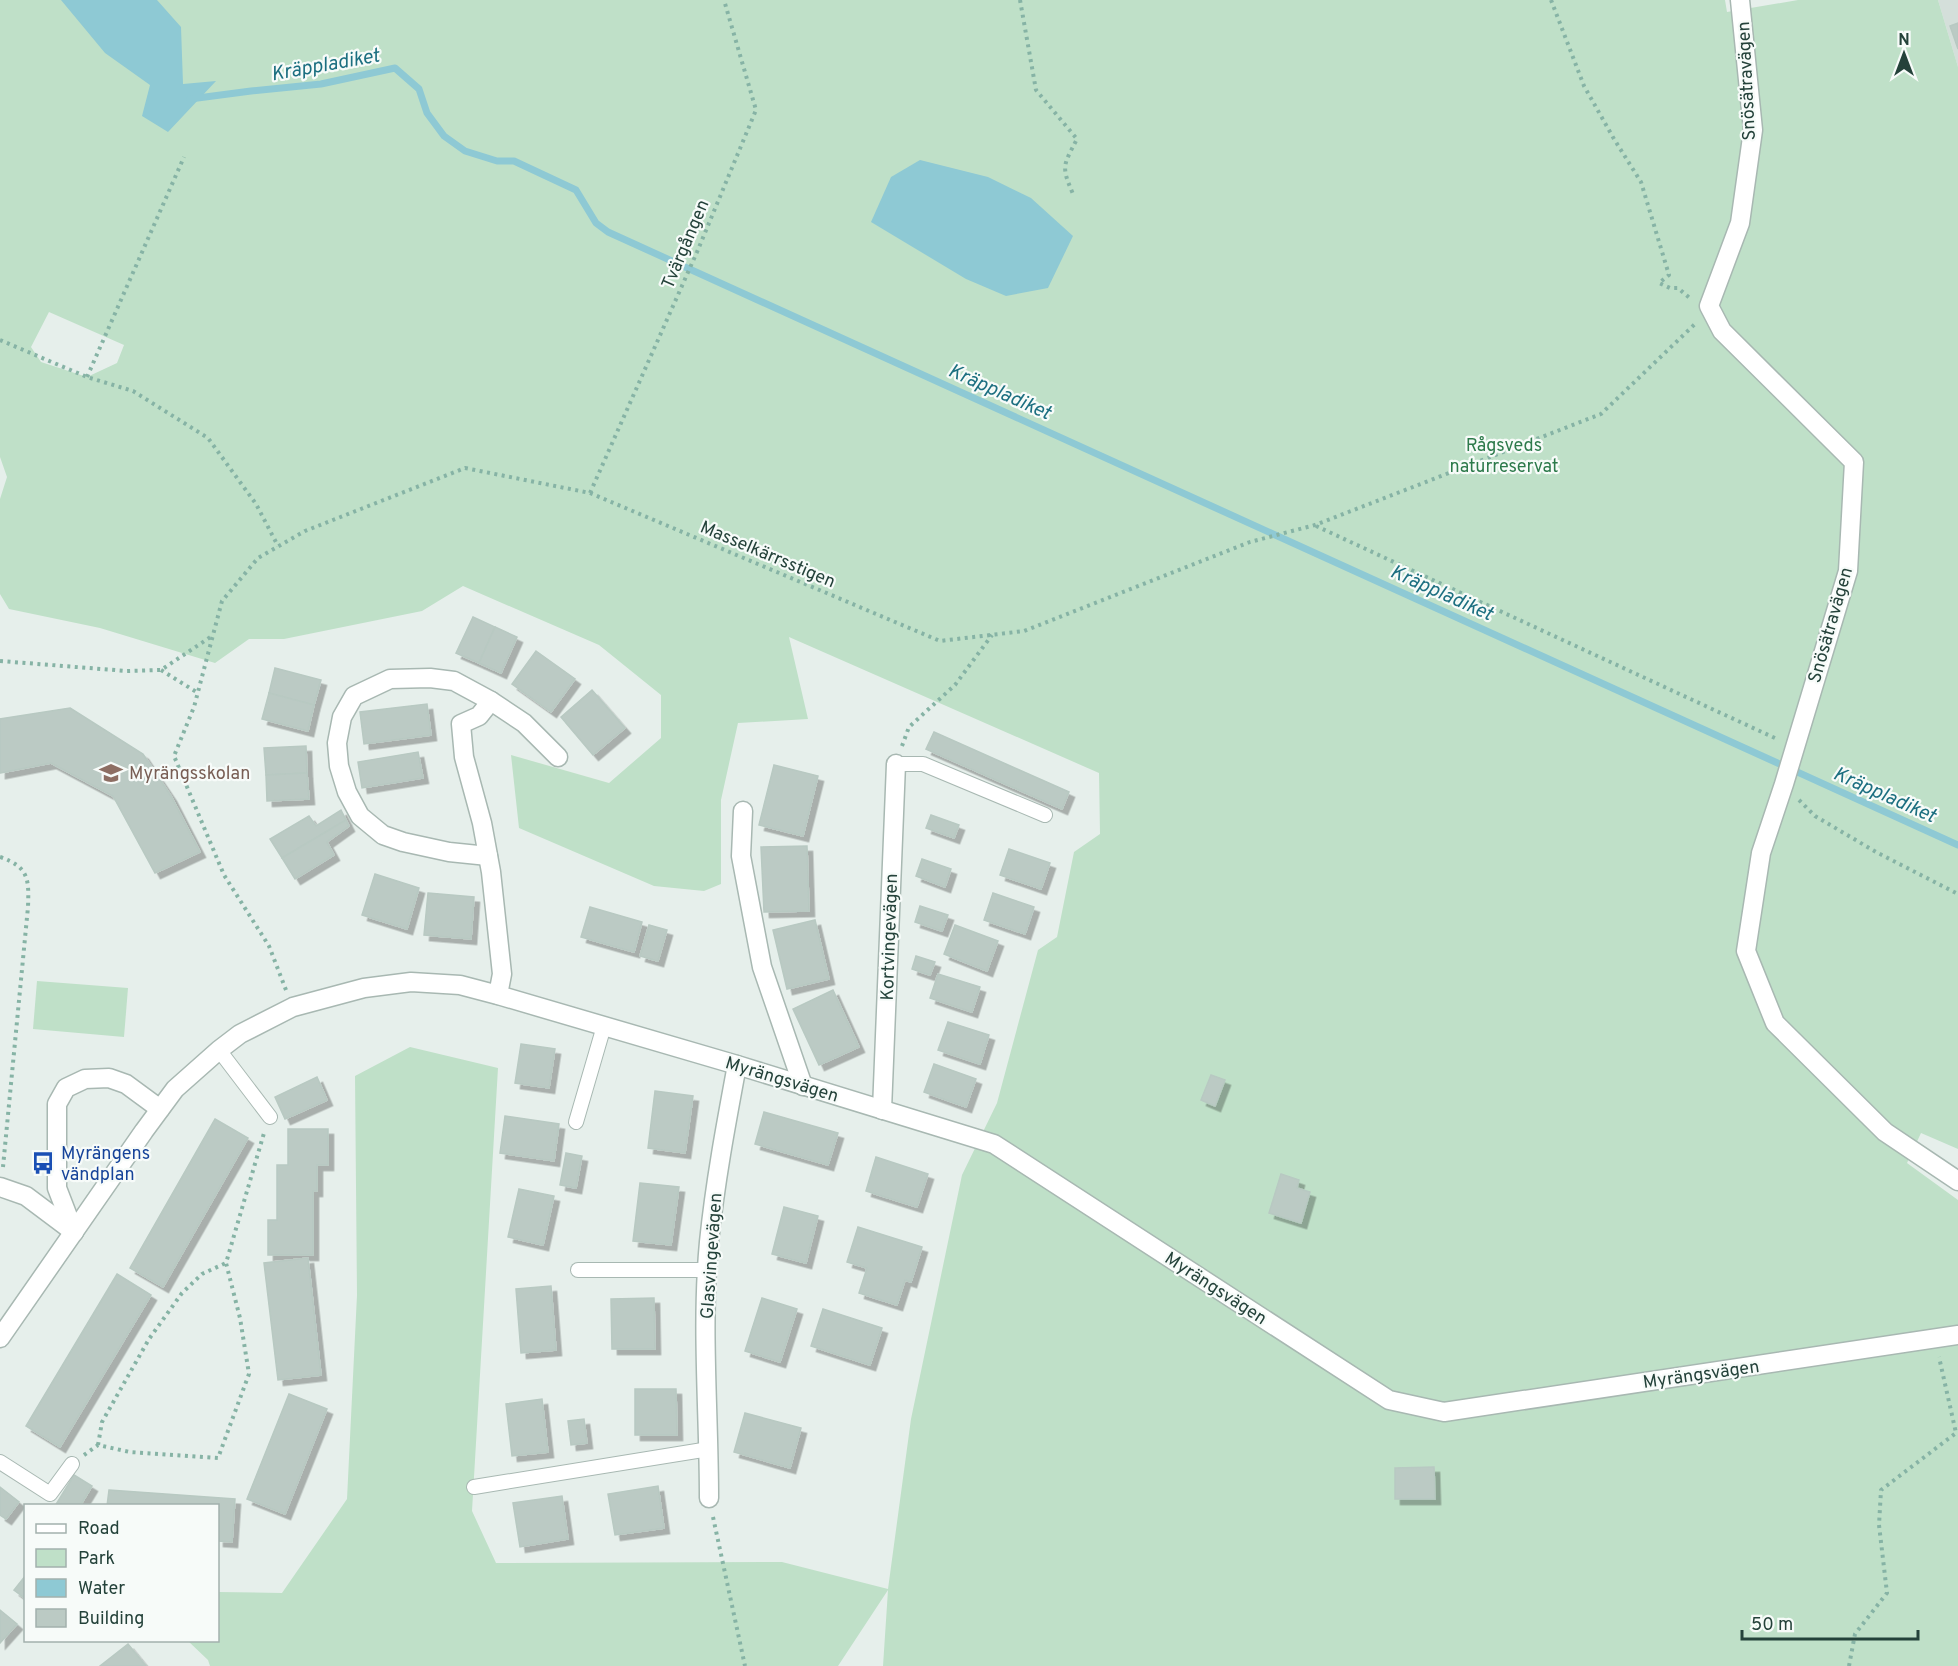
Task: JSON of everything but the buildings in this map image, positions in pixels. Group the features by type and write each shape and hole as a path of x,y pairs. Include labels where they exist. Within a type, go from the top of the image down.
{"street":[{"name":"Snösätravägen","path":"1740,0 1753,130 1740,222 1709,306 1722,331 1854,462 1848,571 1761,853 1746,951 1775,1023 1885,1132 1958,1181"},
{"path":"488,856 449,852 403,842 383,835 360,816 347,792 339,766 337,743 342,717 354,696 390,679 430,678 454,681 491,701 524,723 558,757"},
{"path":"491,701 479,716 461,724 464,757 482,823 488,856 502,974 498,995"},
{"name":"Kortvingevägen","path":"882,1110 896,764"},
{"path":"743,811 741,856 762,967 803,1086"},
{"name":"Myrängsvägen","path":"0,1338 175,1089 219,1050 240,1034 293,1007 364,988 411,982 460,985 498,995 994,1144 1389,1400 1444,1412 1958,1335"},
{"name":"Glasvingevägen","path":"709,1498 706,1374 707,1270 720,1162 737,1065"},
{"path":"74,1232 57,1188 57,1104 66,1088 85,1079 109,1078 126,1084 160,1109"},
{"path":"1,1187 26,1196 74,1232"}],"lane":[{"path":"896,764 923,764 1045,814"},
{"path":"576,1122 604,1026"},
{"path":"219,1050 270,1117"},
{"path":"578,1270 707,1270"},
{"path":"474,1486 709,1449"},
{"path":"0,1462 50,1494 72,1464"}],"path":[{"name":"Tvärgången","path":"590,493 697,252 756,110 724,0"},
{"path":"1020,0 1036,90 1077,140 1064,164 1065,175 1073,194"},
{"path":"1315,525 1601,414 1690,331 1709,306 1691,299 1678,288 1670,288 1659,283 1669,275 1641,182 1584,86 1551,0"},
{"path":"87,377 184,157"},
{"path":"0,340 87,377 133,391 208,438 256,504 278,546"},
{"name":"Masselkärrsstigen","path":"293,1007 269,946 224,875 174,756 194,707 222,601 258,558 305,531 465,468 590,493 940,641 1024,631 1250,542 1315,525"},
{"path":"1315,525 1794,746"},
{"path":"896,764 909,727 955,685 993,634"},
{"path":"0,661 128,671 161,670 213,636"},
{"path":"161,670 198,693"},
{"path":"1784,784 1815,816 1876,852 1958,894"},
{"path":"0,857 12,861 25,872 29,882 1,1187"},
{"path":"98,1445 130,1452 218,1458 249,1374 240,1318 226,1263 270,1117"},
{"path":"72,1464 98,1445 102,1422 149,1339 182,1293 202,1274 226,1263"},
{"path":"1849,1666 1855,1634 1887,1593 1879,1524 1881,1490 1956,1433 1935,1338"},
{"path":"709,1498 745,1666"}],"shaded area":[{"path":"1938,0 1958,0 1958,67"}],"green space":[{"name":"Rågsveds naturreservat","path":"0,0 1725,0 1727,12 1798,0 1938,0 1958,67 1958,1149 1921,1133 1907,1163 1958,1200 1958,1666 883,1666 888,1590 838,1666 210,1666 208,1660 189,1642 219,1642 219,1592 282,1593 347,1499 357,1295 355,1076 410,1047 498,1068 472,1511 496,1563 782,1562 888,1589 911,1419 962,1175 997,1103 1038,950 1057,937 1074,852 1100,834 1099,773 789,637 808,719 738,723 721,800 721,884 704,891 654,886 519,828 511,755 609,783 661,738 661,695 599,645 463,586 422,611 284,639 249,639 215,663 100,628 9,609 0,594 0,499 7,477 0,457","holes":["49,312 124,345 117,363 87,377 41,362 31,347"]},
{"path":"37,981 128,988 124,1037 33,1029"}],"water":[{"path":"61,0 157,0 181,27 183,84 216,81 168,132 142,116 150,85 105,53"},
{"path":"920,160 988,177 1031,198 1073,236 1048,288 1006,296 966,279 871,222 891,177"}],"waterway":[{"name":"Kräppladiket","path":"190,99 321,84 395,68 419,89 427,113 444,136 465,151 497,161 514,161 576,190 596,223 608,232 1958,845"}],"place":[{"name":"Myrängsskolan","path":"111,773"},
{"name":"Myrängens vändplan","path":"43,1163"}]}
